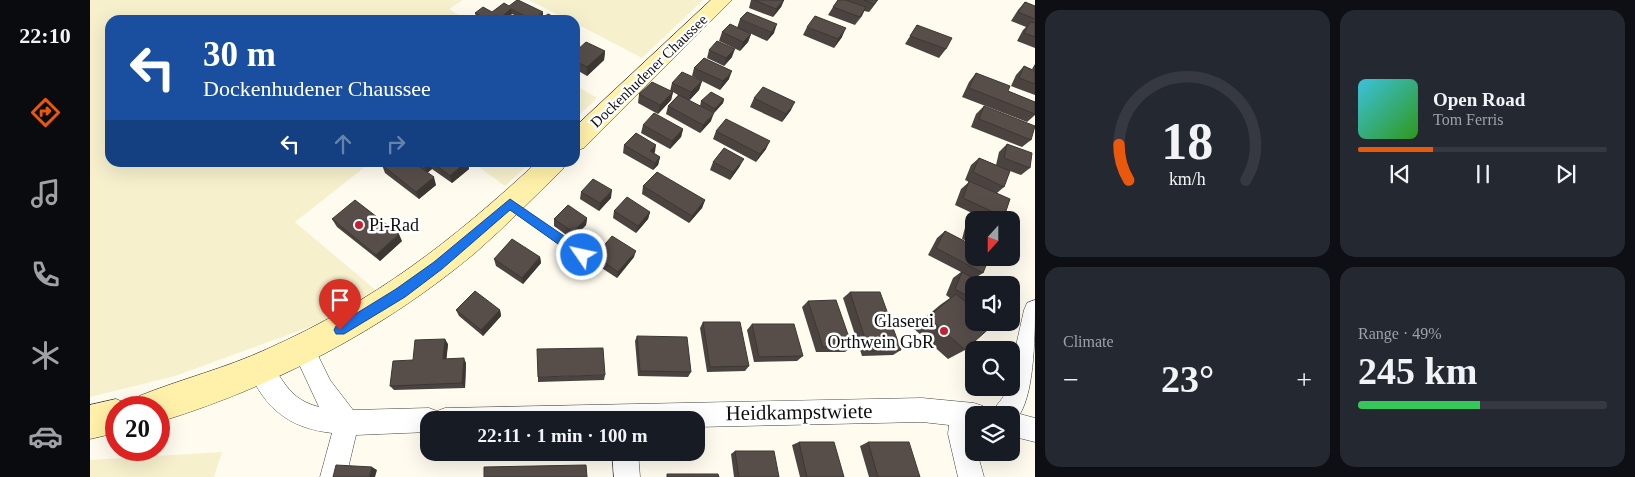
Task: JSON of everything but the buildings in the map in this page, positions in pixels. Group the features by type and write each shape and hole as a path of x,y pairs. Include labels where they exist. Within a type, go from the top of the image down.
{"main road":[{"name":"Dockenhudener Chaussee","path":"580,137 722,0"},
{"path":"170,401 260,369 364,317 401,293 450,256 510,204 549,167"},
{"path":"90,422 105,419"}],"street":[{"path":"1011,406 1016,400 1035,310"},
{"path":"303,349 323,394 335,411 347,422"},
{"path":"260,369 278,396 291,409 306,417 329,422 420,420"},
{"name":"Heidkampstwiete","path":"705,416 922,410 965,414"},
{"path":"332,477 347,422"},
{"path":"965,422 960,434 965,454"},
{"path":"1020,426 1035,430"},
{"path":"626,461 627,477"},
{"path":"967,461 971,477"}],"lane":[{"path":"510,204 582,255"}],"shaded area":[{"path":"90,0 463,0 449,9 459,15 105,15 105,167 365,167 295,222 379,293 326,321 175,376 90,397"},
{"path":"529,0 703,0 642,58 580,26 580,15 558,15"},
{"path":"580,88 597,98 580,114"},
{"path":"479,167 526,167 505,186"},
{"path":"222,452 214,477 90,477 90,460 170,461 170,455"}],"place":[{"name":"Pi-Rad","path":"359,225"},
{"name":"Glaserei Orthwein GbR","path":"944,331"}],"route":[{"path":"340,330 401,293 450,256 510,204 582,255"}]}
